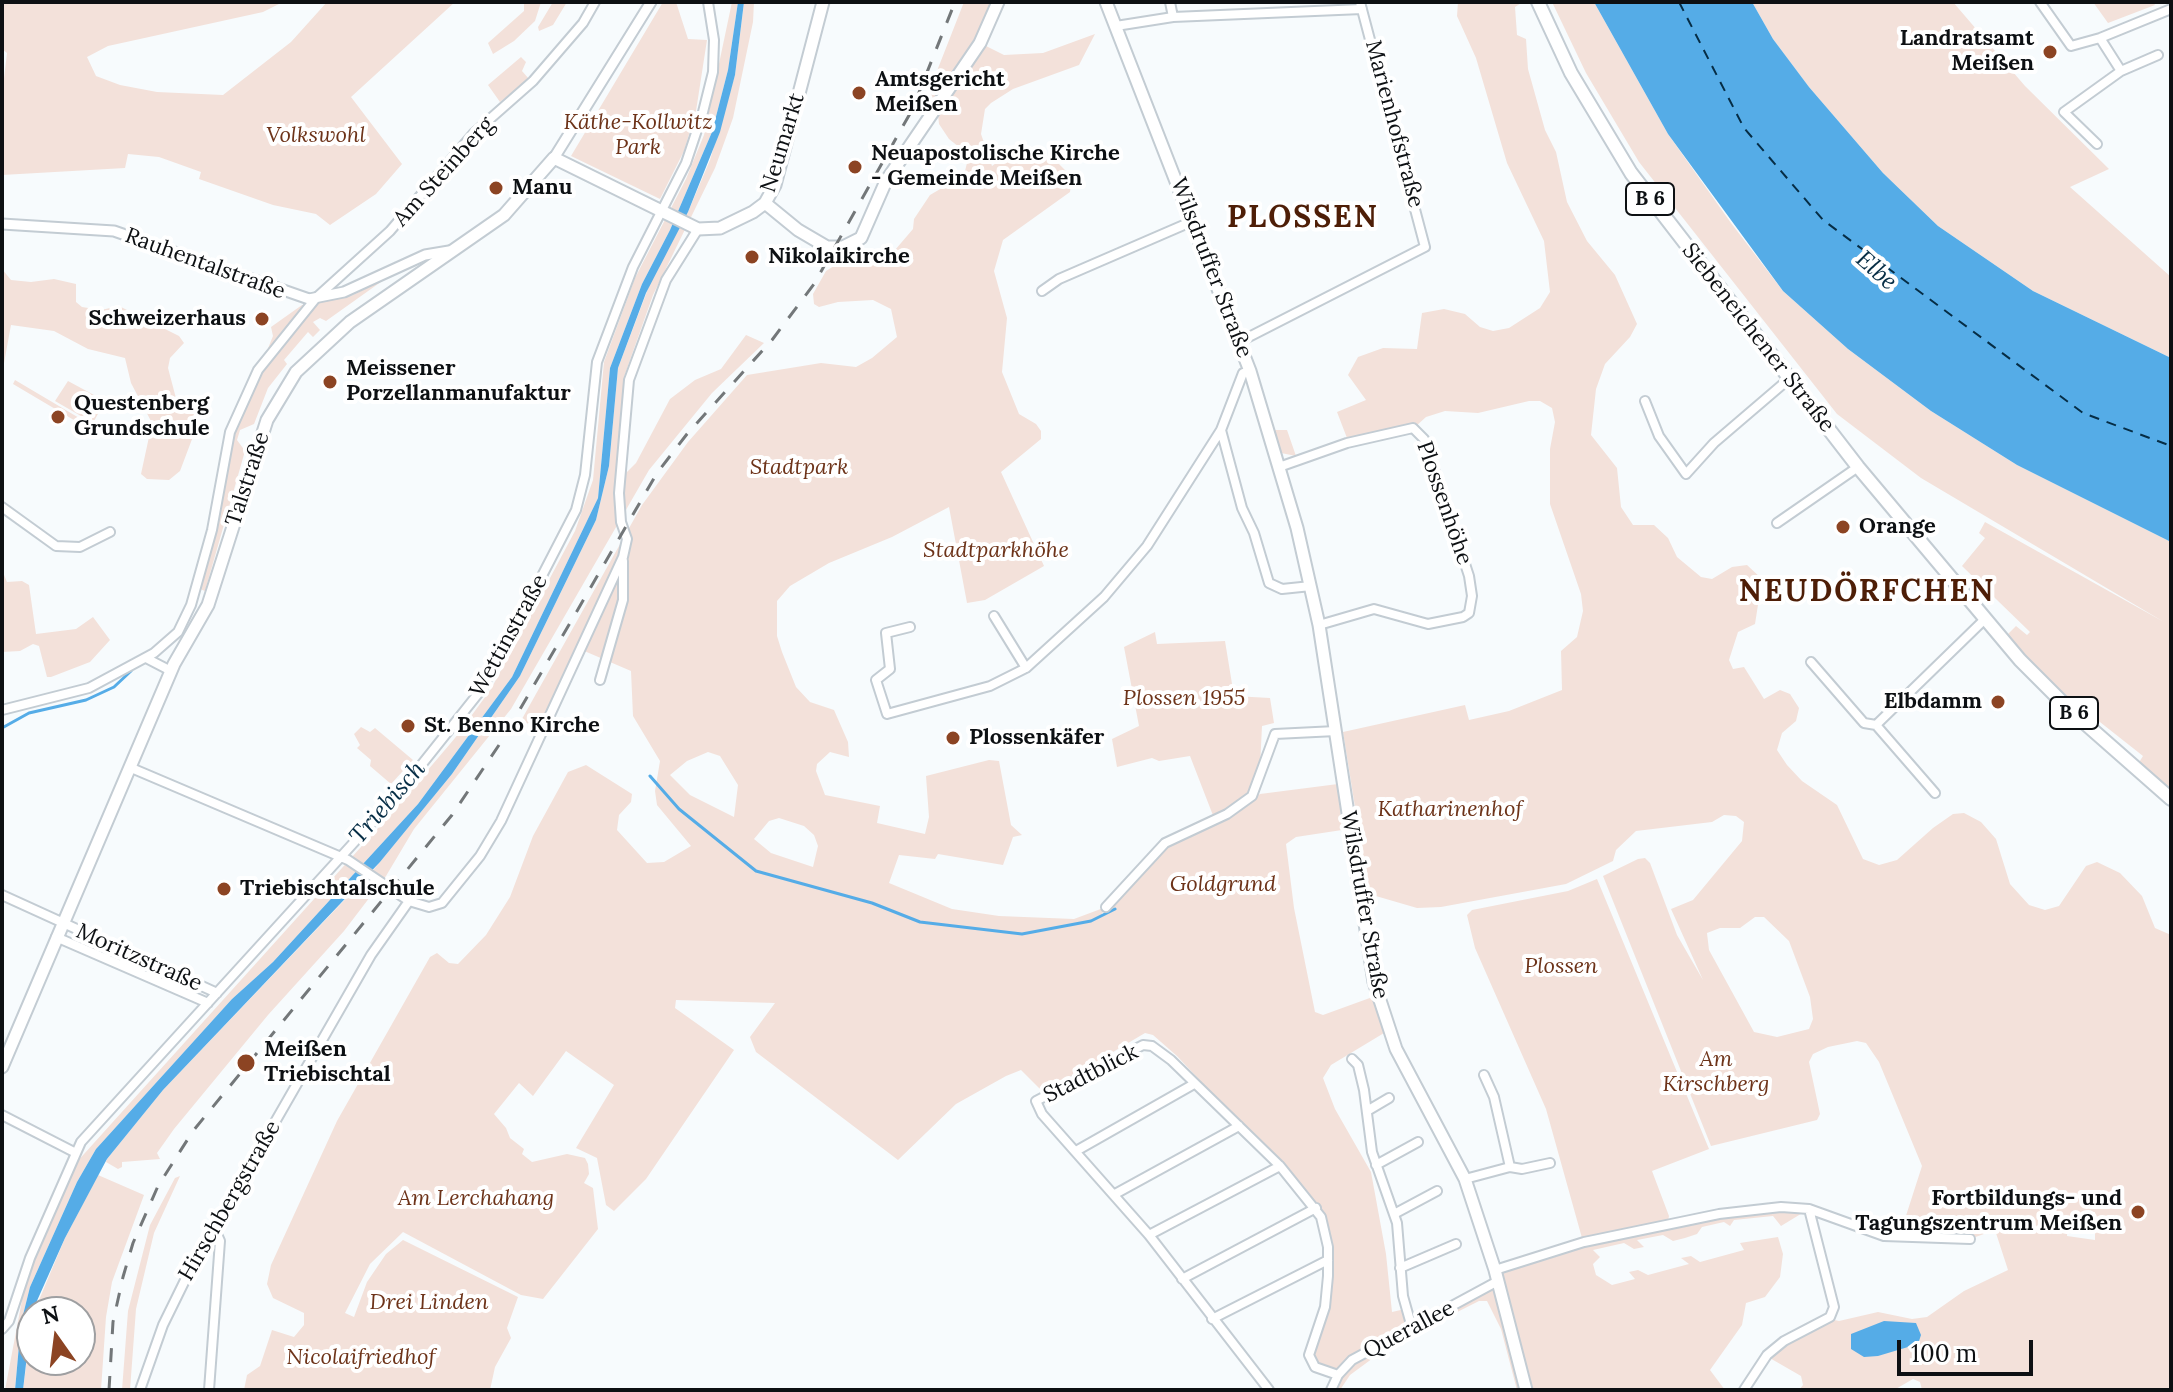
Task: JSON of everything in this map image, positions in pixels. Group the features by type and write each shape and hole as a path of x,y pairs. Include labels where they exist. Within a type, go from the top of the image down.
{"main road":[{"name":"Neumarkt","path":"693,226 720,228 765,203 775,185 823,2"},
{"path":"765,203 798,230 827,247 843,247 861,238 886,181 980,43 998,2"},
{"name":"Wilsdruffer Straße","path":"1106,2 1241,341 1311,586 1374,982 1396,1049 1465,1179 1496,1276 1526,1390"},
{"name":"Siebeneichener Straße","path":"1538,2 1571,73 1631,173 1858,467 1985,619 2068,708 2171,799"},
{"path":"554,158 693,226"},
{"name":"Talstraße","path":"2,1067 171,671 208,605 267,420 281,393 310,355 332,335 504,215 554,158"}],"street":[{"name":"Am Steinberg","path":"316,298 390,231 474,133 533,81 583,23 595,2"},
{"name":"Talstraße","path":"554,158 651,2"},
{"name":"Wettinstraße","path":"2,1329 9,1321 30,1258 81,1142 344,859 481,690 576,510 585,475 594,375 633,267 666,213 686,163 713,72 714,40 708,2"},
{"path":"1170,2 1173,17"},
{"path":"2040,2 2071,46 2100,38 2171,9"},
{"path":"1116,26 1173,17 1361,6"},
{"name":"Marienhofstraße","path":"1241,341 1425,247 1361,6"},
{"path":"2100,38 2121,71"},
{"path":"2097,144 2064,112 2121,71 2158,55"},
{"path":"1042,291 1059,279 1193,221"},
{"name":"Rauhentalstraße","path":"2,224 114,231 166,247 288,295 316,298 344,292 425,255 449,251"},
{"path":"129,767 344,859 409,901 429,907 442,903 480,856 501,821 623,557 627,539 621,522 619,493 629,380 666,280 693,226"},
{"path":"401,267 411,268 418,275"},
{"name":"Talstraße","path":"146,658 178,632 191,605 212,530 224,456 239,408 258,370 316,298"},
{"path":"910,627 886,633 890,669 876,680 887,714 990,686 1026,668 1067,633 1126,574 1167,519 1221,430 1237,383 1243,373 1250,371"},
{"path":"1645,401 1659,436 1686,474 1714,443 1790,378"},
{"name":"Plossenhöhe","path":"1279,467 1347,443 1413,428 1424,439 1469,576 1472,596 1469,613 1463,617 1428,624 1374,609 1319,625"},
{"path":"1221,430 1242,508 1254,533 1269,583 1282,589 1311,586"},
{"path":"1777,523 1858,467"},
{"path":"2,507 56,546 80,547 110,532"},
{"path":"600,680 623,600 623,557"},
{"path":"994,616 1026,668"},
{"path":"1876,725 1985,619"},
{"path":"2,710 73,693 146,658 171,671"},
{"path":"1811,662 1864,723 1876,725 1935,793"},
{"path":"1106,907 1165,843 1227,814 1252,796 1275,734 1336,731"},
{"name":"Moritzstraße","path":"2,895 217,993"},
{"name":"Hirschbergstraße","path":"140,1390 163,1325 215,1230 371,955 409,901"},
{"name":"Moritzstraße","path":"56,937 208,1003"},
{"name":"Stadtblick","path":"1269,1390 1149,1235 1042,1114 1036,1101 1143,1045 1162,1052 1280,1166 1316,1208 1326,1230 1328,1260 1325,1307 1309,1355 1315,1367 1338,1375"},
{"path":"1352,1059 1358,1065 1376,1165 1394,1214 1405,1309 1412,1328"},
{"path":"1484,1075 1494,1097 1510,1167"},
{"path":"1076,1151 1194,1084"},
{"path":"1367,1111 1389,1098"},
{"path":"2,1115 76,1153"},
{"path":"1115,1194 1239,1126"},
{"path":"1376,1165 1418,1142"},
{"path":"1465,1179 1510,1167 1522,1169 1550,1163"},
{"path":"1149,1235 1280,1166"},
{"path":"1394,1214 1437,1191"},
{"name":"Querallee","path":"1331,1390 1346,1364 1368,1350 1412,1328 1496,1276 1584,1242 1719,1214 1787,1207 1809,1209 1884,1236 1970,1239"},
{"path":"1182,1279 1316,1208"},
{"path":"1744,1390 1767,1355 1784,1341 1830,1317 1834,1307 1809,1209"},
{"path":"209,1390 220,1241 215,1230"},
{"path":"1400,1268 1456,1244"},
{"path":"1212,1319 1328,1260"}],"green space":[{"name":"Volkswohl","path":"2,2 283,2 263,12 108,46 87,57 96,76 120,85 157,92 223,95 291,42 327,2 455,2 351,97 402,164 376,194 330,225 316,214 273,205 199,179 201,172 159,157 128,154 125,168 2,175 2,95 7,53 2,49"},
{"path":"524,2 541,2 535,21 514,41 493,54 488,43 524,11"},
{"path":"553,2 567,2 553,25 539,31 538,27"},
{"name":"Käthe-Kollwitz Park","path":"663,2 676,2 688,39 707,40 696,111 684,151 660,199 571,156"},
{"path":"732,2 738,2 728,70 712,132 670,230 642,284 610,368 598,498 512,677 418,804 273,962 232,999 96,1149 77,1182 28,1296 23,1296 26,1279 75,1164 388,817 455,738 491,689 575,531 593,480 604,362 635,278 686,179 704,135"},
{"path":"744,2 754,2 753,22 733,118 715,168 653,295 624,377 615,484 636,463 670,399 695,380 721,369 746,335 764,343 712,393 649,470 511,709 414,829 386,876 344,931 268,1015 174,1129 157,1153 160,1159 122,1162 122,1167 118,1169 106,1162 107,1159 163,1090 375,868 452,774 520,676 596,520 609,466 618,368 654,273 688,212 710,160 735,75"},
{"path":"964,2 998,2 980,43 1004,55 1043,53 1095,34 1079,65 1013,89 991,103 985,109 981,134 992,166 1014,150 1036,152 1059,164 1072,177 1070,192 1003,240 994,271 1007,318 1002,372 1019,414 1036,424 1041,431 1041,439 1001,472 1044,566 985,600 967,603 949,507 892,537 829,563 790,586 777,601 777,636 782,652 796,687 810,702 834,710 848,742 849,757 830,752 817,764 816,771 825,795 880,806 877,823 925,834 929,817 926,776 989,760 999,761 1011,825 1022,835 1013,837 1003,865 938,854 935,859 899,855 889,883 952,909 999,916 1074,919 1106,907 1100,917 1170,844 1207,828 1260,794 1338,784 1342,830 1296,837 1286,844 1294,908 1315,1012 1323,1015 1378,995 1389,1030 1331,1065 1323,1078 1335,1109 1371,1172 1386,1254 1392,1312 1405,1309 1412,1327 1498,1282 1495,1270 1522,1260 1719,1214 1809,1209 1781,1226 1773,1216 1734,1220 1730,1226 1724,1222 1702,1227 1697,1234 1673,1241 1663,1235 1637,1240 1644,1247 1634,1249 1624,1243 1593,1250 1600,1257 1593,1264 1596,1275 1612,1285 1635,1279 1629,1272 1638,1270 1648,1275 1689,1264 1681,1258 1691,1256 1700,1262 1744,1250 1740,1243 1778,1237 1783,1254 1780,1277 1765,1297 1746,1303 1742,1325 1710,1370 1725,1390 1517,1390 1501,1329 1487,1301 1479,1301 1388,1347 1350,1375 1340,1390 1331,1390 1337,1375 1310,1362 1325,1307 1328,1247 1316,1208 1219,1107 1221,1103 1177,1056 1153,1035 1145,1033 1044,1093 1021,1070 1006,1076 956,1104 898,1160 756,1052 750,1037 775,1003 676,1000 675,1008 734,1050 646,1179 614,1211 606,1205 597,1158 576,1148 614,1085 566,1051 533,1096 519,1083 494,1114 510,1138 524,1149 522,1154 532,1162 567,1154 585,1158 588,1164 589,1174 584,1183 593,1188 598,1229 543,1299 521,1295 403,1232 370,1264 345,1313 354,1317 367,1282 386,1254 403,1240 518,1297 507,1328 511,1338 495,1367 490,1390 244,1390 247,1375 260,1366 272,1330 294,1337 304,1325 304,1313 273,1298 267,1284 271,1265 337,1121 430,957 437,953 449,963 458,964 486,935 510,897 533,836 568,772 586,765 632,794 631,802 619,815 617,830 647,863 664,862 691,846 657,805 655,791 660,761 633,716 631,671 582,650 543,728 529,723 518,726 642,505 688,442 747,375 821,363 856,367 897,337 891,309 873,300 838,302 819,307 814,304 813,294 826,271 853,254 895,250 913,229 914,219 930,195 964,175 969,155 949,139 939,124 937,105 926,99","holes":["708,752 720,756 738,785 734,817 690,795 670,775 687,761","779,818 804,826 814,835 818,846 813,867 771,853 754,839 769,821"]},
{"path":"1458,2 1523,2 1515,7 1517,35 1526,39 1528,69 1545,130 1556,152 1567,202 1587,241 1615,275 1637,324 1630,337 1605,364 1596,389 1591,435 1617,468 1621,507 1633,525 1654,525 1668,538 1677,557 1701,577 1712,579 1732,567 1747,565 1762,579 1755,624 1738,632 1729,660 1733,669 1744,667 1764,699 1780,690 1790,694 1799,708 1796,721 1782,733 1777,750 1787,765 1802,781 1837,805 1863,859 1879,865 1897,860 1933,828 1953,814 1964,813 1981,822 1996,839 2010,884 2029,905 2045,910 2059,906 2086,866 2097,862 2120,873 2142,896 2155,928 2171,935 2171,1390 1922,1390 1920,1382 1913,1379 1894,1390 1799,1390 1803,1385 1801,1376 1768,1357 1785,1342 1830,1319 1839,1321 1878,1312 1912,1319 1927,1317 1964,1291 2008,1270 1995,1230 1970,1239 1906,1238 1903,1225 1922,1166 1879,1062 1866,1043 1857,1041 1828,1047 1813,1054 1809,1062 1820,1114 1817,1120 1711,1146 1603,876 1638,859 1645,858 1650,863 1677,935 1703,980 1671,909 1693,900 1742,841 1744,822 1736,816 1724,815 1712,822 1636,831 1616,850 1613,861 1566,884 1441,907 1417,908 1369,894 1343,732 1465,705 1469,720 1509,711 1562,690 1561,651 1577,637 1583,611 1581,594 1550,504 1550,449 1555,422 1552,408 1540,401 1529,401 1478,413 1445,411 1426,417 1415,427 1347,438 1337,412 1366,400 1348,375 1358,357 1383,348 1417,349 1422,313 1444,309 1465,314 1480,327 1493,331 1509,328 1540,308 1550,292 1544,241 1507,163 1476,58 1457,16","holes":["1755,917 1764,917 1789,941 1810,997 1813,1019 1809,1029 1777,1037 1754,1032 1709,950 1707,933 1720,928 1740,928","2095,1212 2095,1240 2067,1236 2068,1217"]},
{"path":"1552,2 1594,2 1668,134 1731,223 1783,291 1848,349 1931,411 2017,465 2171,542 2171,792 2138,764 2143,756 2053,685 2006,636 2016,626 2027,635 2030,632 1962,566 1985,538 1979,533 1985,522 2164,622 1921,478 1837,414 1639,162 1586,73"},
{"path":"1752,2 1953,2 2025,86 2109,169 2070,187 2171,277 2171,358 2033,291 1938,226 1883,173 1809,87 1773,39"},
{"path":"2093,2 2153,2 2155,5 2108,23"},
{"path":"521,57 526,62 522,71 529,79 500,102 488,85"},
{"path":"2,269 11,280 31,282 54,279 76,284 76,302 82,307 101,310 119,306 179,336 184,343 170,358 168,368 177,402 200,418 180,471 169,480 147,479 141,474 152,423 131,383 125,358 88,349 54,331 11,325 2,374"},
{"path":"385,279 326,321 320,318 313,322 320,330 313,337 308,332 284,360 287,364 268,388 254,424 240,430 237,440 245,451 205,591 200,589 222,500 228,447 273,336 271,327 302,305 351,296"},
{"path":"15,380 91,425 89,429 13,384"},
{"path":"68,381 105,401 93,423 55,401"},
{"path":"1275,430 1287,430 1296,456 1281,453"},
{"path":"2,570 7,582 22,581 29,585 36,634 76,629 93,617 110,640 90,662 51,677 47,677 39,646 33,644 20,651 2,652"},
{"name":"Plossen 1955","path":"1155,632 1157,644 1225,641 1234,696 1270,698 1274,723 1262,726 1260,767 1251,790 1214,818 1190,756 1159,761 1152,758 1117,767 1112,739 1139,726 1124,647"},
{"path":"361,727 370,732 375,728 413,760 391,784 370,766 371,760 357,748 360,745 354,734"},
{"name":"Plossen","path":"1597,879 1709,1149 1652,1171 1669,1216 1668,1221 1582,1238 1546,1109 1475,948 1467,915 1472,910 1568,891"},
{"path":"98,1175 144,1195 112,1282 106,1317 101,1390 23,1390 25,1376 96,1376 96,1296 41,1296 65,1238"},
{"path":"180,1176 154,1233 136,1309 130,1390 122,1390 128,1311 150,1225 175,1178"},
{"path":"16,1332 15,1390 5,1390"}],"water":[{"path":"738,2 744,2 735,75 720,132 688,212 646,293 618,368 609,466 596,520 520,676 452,774 380,862 163,1090 107,1159 65,1238 39,1296 28,1296 77,1182 96,1149 232,999 273,962 418,804 512,677 598,498 610,368 642,284 670,230 712,132 728,70"},
{"name":"Elbe","path":"1594,2 1752,2 1773,39 1809,87 1883,173 1938,226 2033,291 2171,358 2171,542 2017,465 1931,411 1848,349 1783,291 1668,134"},
{"path":"1884,1321 1916,1323 1921,1335 1918,1344 1878,1356 1864,1357 1851,1349 1851,1334"},
{"path":"16,1376 25,1376 23,1390 15,1390"}],"waterway":[{"path":"2,728 29,713 86,700 114,687 131,671"},
{"path":"650,776 679,809 756,871 872,903 920,922 1022,934 1091,921 1115,909"}],"ferry route":[{"path":"1679,2 1744,128 1823,220 2083,413 2171,446"}],"railway":[{"path":"109,1390 113,1322 123,1277 133,1243 158,1186 193,1131 452,815 501,742 657,473 687,434 772,340 814,284 912,110 955,2"}],"place":[{"name":"Landratsamt Meißen","path":"2050,52"},
{"name":"Amtsgericht Meißen","path":"859,93"},
{"name":"Neuapostolische Kirche - Gemeinde Meißen","path":"855,167"},
{"name":"Manu","path":"496,188"},
{"name":"Nikolaikirche","path":"752,257"},
{"name":"Schweizerhaus","path":"262,319"},
{"name":"Meissener Porzellanmanufaktur","path":"330,382"},
{"name":"Questenberg Grundschule","path":"58,417"},
{"name":"Orange","path":"1843,527"},
{"name":"Elbdamm","path":"1998,702"},
{"name":"St. Benno Kirche","path":"408,726"},
{"name":"Plossenkäfer","path":"953,738"},
{"name":"Triebischtalschule","path":"224,889"},
{"name":"Meißen Triebischtal","path":"246,1063"},
{"name":"Fortbildungs- und Tagungszentrum Meißen","path":"2138,1212"}],"district":[{"name":"PLOSSEN","path":"1303,218"},
{"name":"NEUDÖRFCHEN","path":"1867,592"}],"park label":[{"name":"Stadtpark","path":"799,468"},
{"name":"Stadtparkhöhe","path":"996,551"},
{"name":"Katharinenhof","path":"1450,810"},
{"name":"Goldgrund","path":"1223,885"},
{"name":"Am Kirschberg","path":"1716,1072"},
{"name":"Am Lerchahang","path":"476,1199"},
{"name":"Drei Linden","path":"429,1303"},
{"name":"Nicolaifriedhof","path":"361,1358"}],"water label":[{"name":"Triebisch","path":"388,803"}]}
